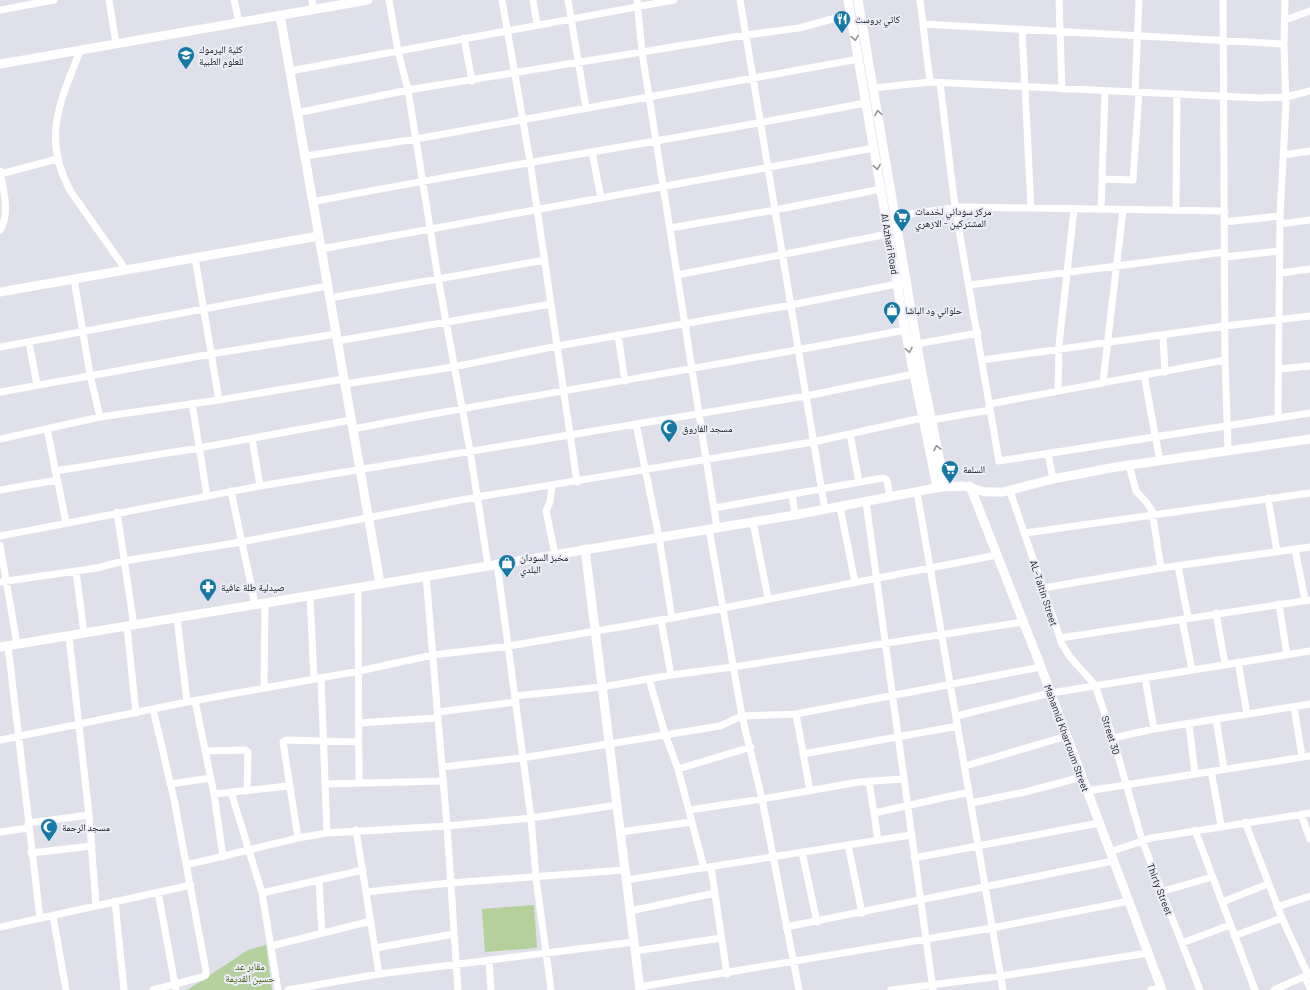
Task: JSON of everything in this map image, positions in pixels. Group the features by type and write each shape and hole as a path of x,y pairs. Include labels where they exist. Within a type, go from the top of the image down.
{"street":[{"path":"0,10 54,0"},
{"path":"109,0 116,44"},
{"path":"234,0 239,22"},
{"path":"312,0 313,10"},
{"path":"0,64 313,10 355,1 368,0"},
{"path":"389,0 398,51 408,90 453,367 462,408 477,498 509,646 522,758 531,818 536,878 551,990"},
{"path":"502,0 517,74 577,482"},
{"path":"533,0 537,25"},
{"path":"568,0 586,108"},
{"path":"290,71 571,19 638,3 674,0"},
{"path":"740,0 825,510"},
{"name":"Al Azhari Road","path":"848,0 905,330 941,487"},
{"name":"Al Azhari Road","path":"858,0 907,282 917,344 926,419"},
{"path":"920,0 930,82"},
{"path":"1059,0 1062,89"},
{"path":"1102,179 1133,180 1139,0"},
{"path":"1223,0 1225,326 1228,450"},
{"path":"1278,418 1280,216 1286,97 1284,44 1285,0"},
{"path":"638,3 642,52 664,186 705,459 714,508 713,528 723,608 742,716 751,747 762,799 799,990"},
{"path":"1285,20 1310,11"},
{"path":"297,113 408,90 517,74 746,35 799,28 851,14"},
{"path":"280,15 380,583"},
{"path":"924,24 1284,44"},
{"path":"1022,29 1031,208"},
{"path":"464,38 472,81"},
{"path":"81,50 68,83 58,117 55,134 56,159 63,179 83,211 126,270"},
{"path":"304,156 416,139 859,59"},
{"path":"874,88 930,82 1224,97 1286,97 1310,91"},
{"path":"940,83 955,207 978,333 998,461 1227,427 1310,413"},
{"path":"1101,210 1105,91"},
{"path":"1176,211 1177,95"},
{"path":"312,202 423,180 530,161 656,142 865,103"},
{"path":"321,249 768,166 874,148"},
{"path":"1282,155 1310,151"},
{"path":"592,152 602,198"},
{"path":"0,174 56,159"},
{"path":"0,171 6,210 5,224 0,230"},
{"path":"670,228 775,210 881,189"},
{"path":"896,216 955,207 1224,211"},
{"path":"1058,391 1058,350 1074,209"},
{"path":"1103,382 1123,210"},
{"path":"1224,222 1280,216"},
{"path":"1280,224 1310,220"},
{"path":"677,275 782,256 888,234"},
{"path":"0,292 319,236"},
{"path":"969,284 1117,266 1280,251"},
{"path":"195,258 219,400"},
{"path":"330,298 545,260"},
{"path":"1280,273 1310,269"},
{"path":"74,279 90,375 100,418"},
{"path":"0,439 100,418 192,403 453,367 557,346 791,305 907,282"},
{"path":"0,347 327,286"},
{"path":"0,392 211,354 446,323 551,304"},
{"path":"982,360 1225,326 1310,316"},
{"path":"353,429 462,408 692,370 905,330"},
{"path":"917,344 978,333"},
{"path":"618,335 625,381"},
{"path":"1163,335 1164,372"},
{"path":"29,342 37,385"},
{"path":"3,581 76,571 124,561 241,542 368,517 705,459 814,442 990,407 1103,382 1226,360"},
{"path":"1279,369 1310,366"},
{"path":"0,536 231,491 360,471 806,396 914,374"},
{"path":"1144,375 1160,461"},
{"path":"192,403 207,496"},
{"path":"55,471 199,448 351,420"},
{"path":"636,424 644,470 659,537 672,618"},
{"path":"47,429 66,522"},
{"path":"850,434 859,482"},
{"path":"252,438 260,486"},
{"path":"40,918 18,737 4,646 84,634 255,604 358,588 426,575 825,510 941,487 970,486 990,492 1010,491 1053,479 1129,465 1310,439"},
{"path":"1048,454 1053,479"},
{"path":"1129,465 1136,491 1150,506 1161,568"},
{"path":"714,508 884,478 887,480 890,498"},
{"path":"0,490 57,480"},
{"path":"552,486 550,502 546,511 555,554"},
{"name":"Mahamid Khartoum Street","path":"970,486 1051,693 1161,989"},
{"path":"231,491 255,604"},
{"name":"AL-Taltin Street","path":"1010,491 1060,638 1070,657 1095,685"},
{"path":"917,492 1003,990"},
{"path":"1025,533 1310,493"},
{"path":"792,494 795,515"},
{"path":"1268,498 1277,552"},
{"path":"866,502 932,987"},
{"path":"840,507 855,582"},
{"path":"118,512 130,626 136,713"},
{"path":"752,522 768,598"},
{"path":"0,545 3,581 17,644"},
{"path":"1043,588 1161,568 1310,547"},
{"path":"585,549 640,988 992,928 1129,901"},
{"path":"1060,638 1307,600 1295,549"},
{"path":"0,740 195,700 359,671 433,655 509,646 661,620 768,598 997,555"},
{"path":"1178,566 1192,670"},
{"path":"76,571 84,634"},
{"path":"426,575 447,826 458,990"},
{"path":"358,588 359,782"},
{"path":"310,596 324,742 327,833"},
{"path":"264,688 265,603"},
{"path":"1279,604 1287,655"},
{"path":"1216,613 1225,664"},
{"path":"177,618 187,702"},
{"path":"661,620 671,675"},
{"path":"359,723 438,715 515,699 886,644 1023,622"},
{"path":"69,636 80,723 96,905"},
{"path":"956,716 1051,693 1310,651"},
{"path":"1238,662 1247,714"},
{"path":"442,767 522,758 720,726 742,716 796,714 1041,667"},
{"path":"1145,678 1154,729"},
{"path":"649,679 665,734 678,769 692,822 716,893 727,974"},
{"name":"Street 30","path":"1095,685 1113,738 1125,786"},
{"path":"195,700 214,794 223,857"},
{"path":"1113,738 1154,729 1310,704"},
{"path":"1294,706 1302,757"},
{"path":"153,709 191,885 206,974 176,988 153,990"},
{"path":"796,714 810,791"},
{"path":"1216,719 1224,769"},
{"path":"1189,724 1195,774"},
{"path":"803,754 958,726"},
{"path":"965,766 1067,736"},
{"path":"298,838 288,786 283,742 286,740 359,742"},
{"path":"678,769 751,747"},
{"path":"205,751 245,750 248,752 247,790"},
{"path":"1087,791 1310,756"},
{"path":"1211,771 1221,826"},
{"path":"971,803 1025,792 1082,777"},
{"path":"170,784 210,778"},
{"path":"689,810 869,781 903,779"},
{"path":"325,784 443,781"},
{"path":"869,781 878,840"},
{"path":"214,794 288,786"},
{"name":"Thirty Street","path":"1125,786 1160,892 1200,990"},
{"path":"231,792 262,892 278,990"},
{"path":"874,813 969,792"},
{"path":"186,865 223,857 249,849 327,833 356,830 447,826 531,818 617,805"},
{"path":"1110,852 1142,840 1195,830 1310,813"},
{"path":"1301,814 1310,839"},
{"path":"0,832 28,825 89,815"},
{"path":"620,832 692,822"},
{"path":"914,858 1099,822"},
{"path":"1245,822 1277,907 1308,976 1310,988"},
{"path":"356,830 379,974"},
{"path":"1195,830 1255,990"},
{"path":"626,880 911,835"},
{"path":"848,845 862,913"},
{"path":"31,853 92,846"},
{"path":"802,852 817,922"},
{"path":"786,927 862,913 985,886 1113,861"},
{"path":"262,892 319,881 363,870"},
{"path":"366,892 450,883 536,878 625,870"},
{"path":"1160,892 1212,877"},
{"path":"319,881 322,934"},
{"path":"1222,902 1268,884"},
{"path":"0,927 191,885"},
{"path":"158,892 176,988"},
{"path":"630,911 716,893"},
{"path":"1277,907 1310,896"},
{"path":"115,901 124,990"},
{"path":"53,916 66,990"},
{"path":"1234,936 1282,918"},
{"path":"271,946 371,921"},
{"path":"1182,943 1230,924"},
{"path":"375,948 454,934"},
{"path":"288,990 379,974 546,953 721,938"},
{"path":"891,990 932,987 1148,953"},
{"path":"489,960 491,990"},
{"path":"1274,990 1308,976"},
{"path":"1151,990 1161,989"}],"green space":[{"path":"534,905 537,948 485,952 482,909"},
{"name":"مقابر عد حسين القديمة","path":"266,945 272,990 187,990 248,950"}],"place":[{"name":"كاتي بروست","path":"842,34"},
{"name":"كلية اليرموك للعلوم الطبية","path":"186,70"},
{"name":"مركز سوداني لخدمات المشتركين - الازهري","path":"902,232"},
{"name":"حلواني ود الباشا","path":"892,325"},
{"name":"مسجد الفاروق","path":"669,443"},
{"name":"السلمة","path":"950,484"},
{"name":"مخبز السودان البلدي","path":"507,578"},
{"name":"صيدلية طلة عافية","path":"208,602"},
{"name":"مسجد الرحمة","path":"49,842"}]}
